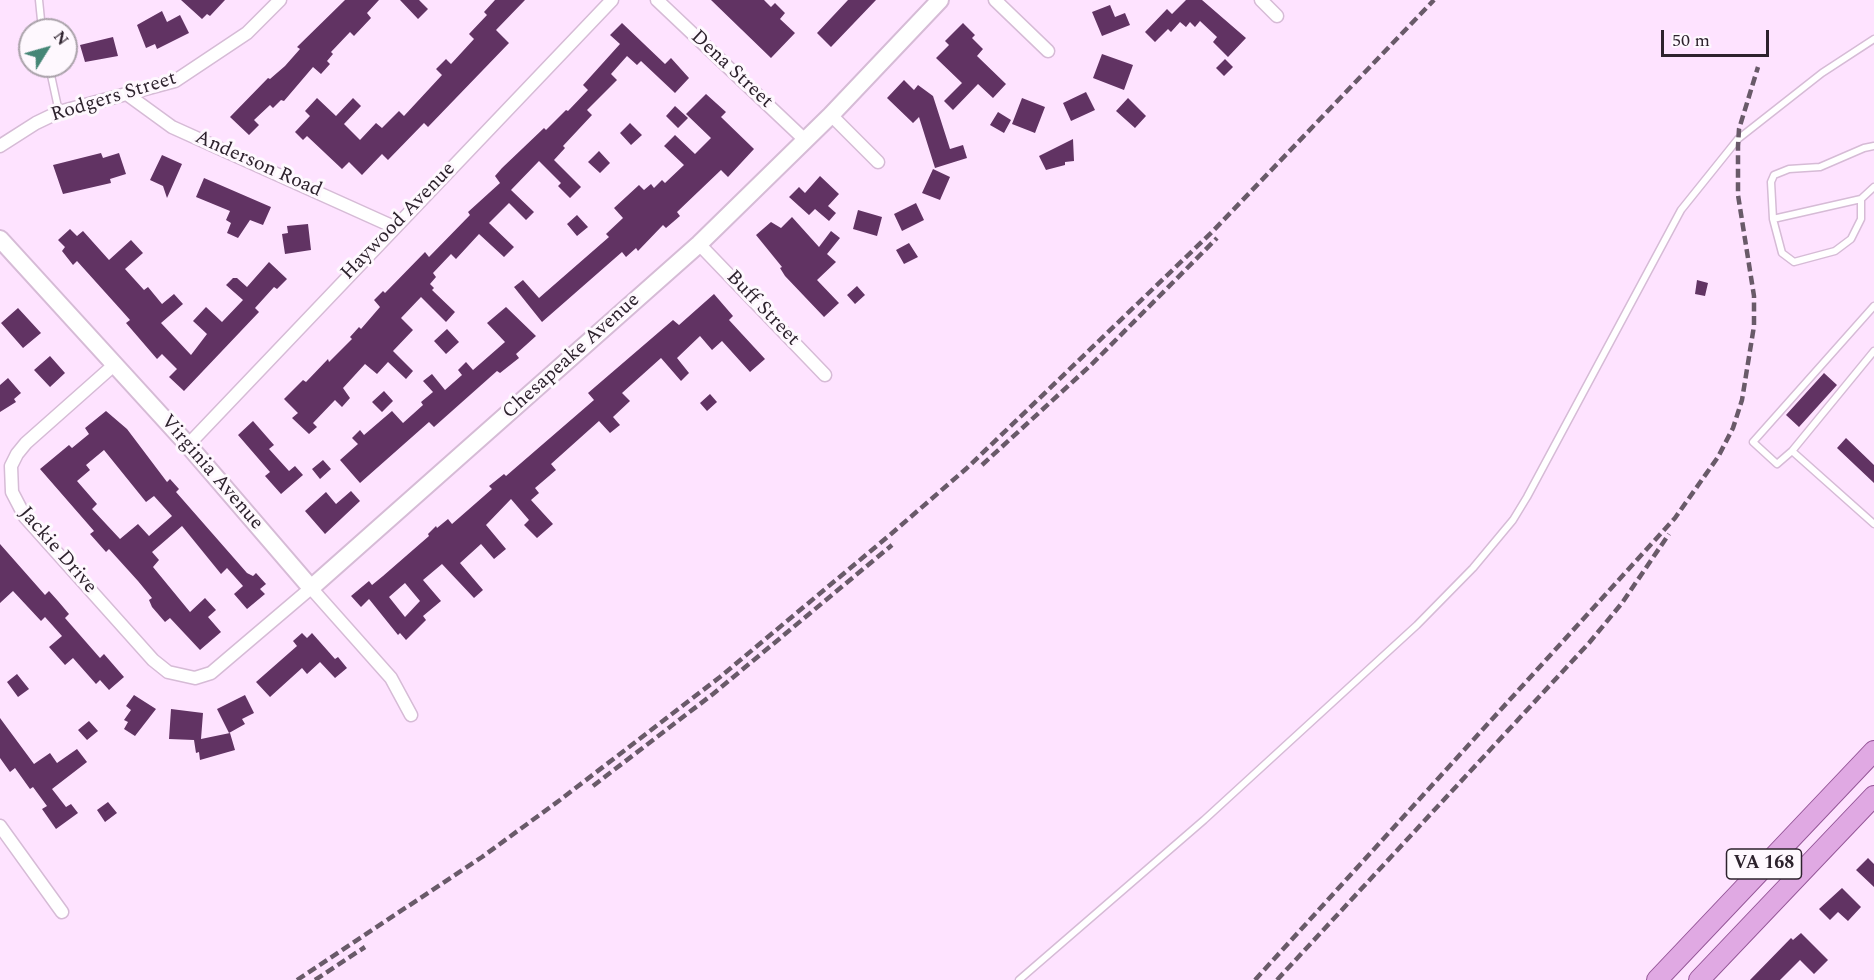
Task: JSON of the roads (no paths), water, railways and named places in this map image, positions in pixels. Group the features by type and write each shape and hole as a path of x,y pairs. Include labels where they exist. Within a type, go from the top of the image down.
{"main road":[{"name":"VA 168","path":"1657,980 1874,751"},
{"name":"VA 168","path":"1699,980 1874,796"}],"street":[{"name":"Rodgers Street","path":"0,146 58,112 128,95 175,81 193,72 247,33 280,0"},
{"name":"Haywood Avenue","path":"188,445 612,0"},
{"name":"Dena Street","path":"657,0 805,140"},
{"name":"Chesapeake Avenue","path":"178,676 195,678 211,673 311,588 699,244 831,115 940,0"},
{"path":"995,0 1048,51"},
{"path":"1261,0 1277,16"},
{"name":"Anderson Road","path":"128,95 172,126 394,227"},
{"path":"831,115 878,162"},
{"name":"Virginia Avenue","path":"0,238 188,445 391,678 411,715"},
{"name":"Buff Street","path":"699,244 825,375"},
{"name":"Jackie Drive","path":"114,365 26,443 11,466 12,492 25,517 153,660 168,672 178,676"},
{"path":"0,826 62,912"}],"lane":[{"path":"39,0 41,18"},
{"path":"1018,980 1204,820 1417,625 1473,568 1514,520 1681,210 1738,139 1822,73 1874,39"},
{"path":"51,78 58,112"},
{"path":"1861,199 1861,219 1851,239 1835,251 1794,262 1782,253 1773,219 1771,182 1774,175 1789,169 1820,167 1874,146"},
{"path":"1773,219 1861,199 1874,187"},
{"path":"1874,306 1753,442 1777,464 1792,451 1874,351"},
{"path":"1792,451 1874,524"}],"railway":[{"path":"297,980 482,857 560,800 720,677 891,534 967,468 1213,231 1434,0"},
{"path":"1255,980 1675,518 1718,457 1733,428 1742,400 1754,326 1754,296 1738,195 1738,146 1739,129 1758,67"},
{"path":"982,465 1091,365 1217,238"},
{"path":"1277,980 1589,643 1622,603 1669,534"},
{"path":"593,786 713,694 892,545"},
{"path":"315,980 365,947"}]}
